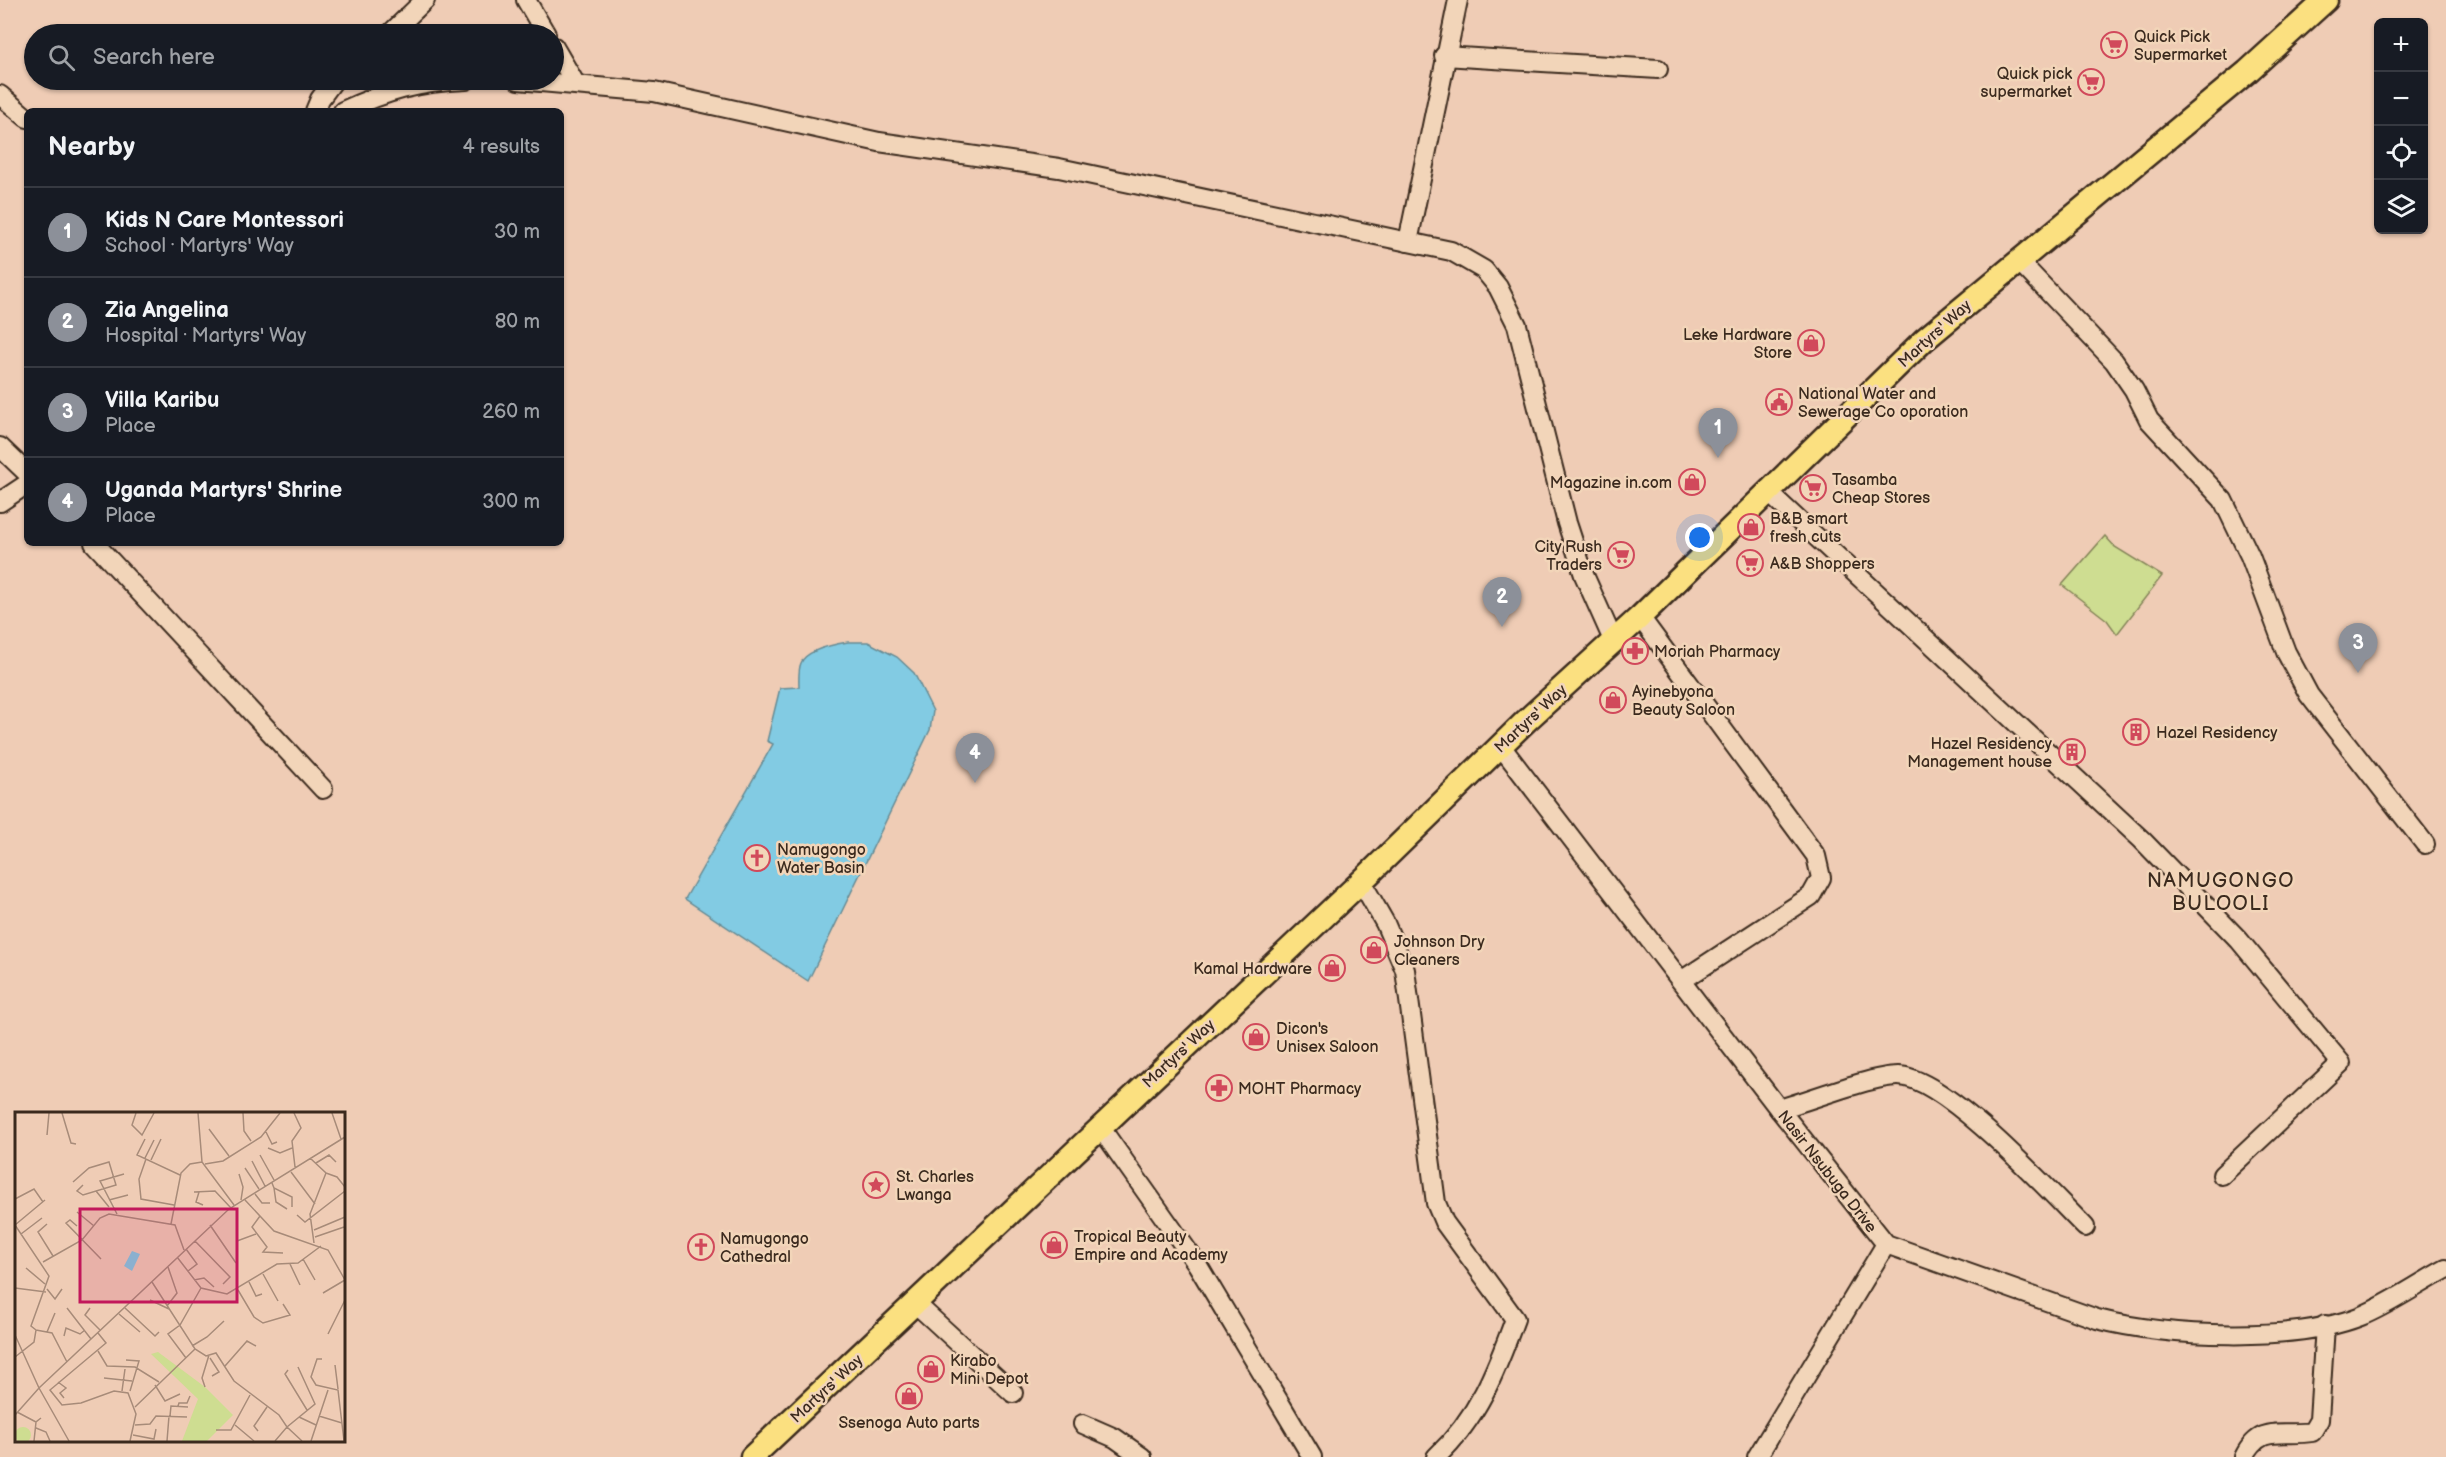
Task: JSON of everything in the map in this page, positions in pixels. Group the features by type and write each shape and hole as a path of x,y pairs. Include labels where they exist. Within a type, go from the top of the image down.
{"main road":[{"name":"Martyrs' Way","path":"752,1457 1361,881 1500,745 1612,640 1640,617 1924,340 2247,72 2326,0"}],"street":[{"path":"400,24 425,0"},
{"path":"526,0 540,24"},
{"path":"1408,242 1444,56 1458,0"},
{"path":"1444,56 1658,69"},
{"path":"564,64 575,83"},
{"path":"564,82 654,92 879,142 1059,168 1450,251 1471,260 1484,270 1507,303 1517,325 1567,523 1584,575 1612,640"},
{"path":"316,108 327,90"},
{"path":"349,108 392,90"},
{"path":"0,95 24,115"},
{"path":"2018,260 2114,361 2134,390 2149,420 2223,500 2250,556 2286,651 2308,694 2425,844"},
{"path":"0,447 24,469"},
{"path":"0,502 24,486"},
{"path":"1767,491 2142,840 2239,940 2341,1063 2222,1174"},
{"path":"97,546 323,789"},
{"path":"1640,617 1785,810 1816,856 1820,872 1819,885 1811,896 1681,981"},
{"name":"Nasir Nsubuga Drive","path":"1500,745 1779,1109 1886,1244 2097,1319 2126,1327 2184,1333 2229,1334 2285,1331 2325,1325 2361,1316 2446,1269"},
{"path":"1361,881 1385,923 1405,970 1436,1203 1444,1222 1515,1319 1495,1375 1478,1408 1454,1441 1436,1457"},
{"path":"1779,1109 1884,1078 1909,1077 1927,1084 1997,1142 2085,1227"},
{"path":"1100,1127 1197,1264 1312,1457"},
{"path":"1757,1457 1886,1244"},
{"path":"915,1303 1013,1393"},
{"path":"2244,1457 2251,1443 2260,1435 2312,1432 2319,1420 2325,1325"},
{"path":"1083,1424 1115,1438 1142,1457"}],"green space":[{"path":"2105,536 2115,547 2162,576 2117,634 2107,620 2062,585"}],"water":[{"path":"848,642 868,642 897,657 914,673 933,711 930,730 808,981 685,899 773,744 767,741 780,688 799,687 800,666 804,658 822,648"}],"place":[{"name":"Quick Pick Supermarket","path":"2114,45"},
{"name":"Quick pick supermarket","path":"2091,82"},
{"name":"Leke Hardware Store","path":"1811,343"},
{"name":"National Water and Sewerage Co oporation","path":"1779,402"},
{"name":"Kids N Care Montessori","path":"1718,458"},
{"name":"Magazine in.com","path":"1692,482"},
{"name":"Tasamba Cheap Stores","path":"1813,488"},
{"name":"B&B smart fresh cuts","path":"1751,527"},
{"name":"City Rush Traders","path":"1621,555"},
{"name":"A&B Shoppers","path":"1750,563"},
{"name":"Zia Angelina","path":"1502,627"},
{"name":"Moriah Pharmacy","path":"1635,651"},
{"name":"Villa Karibu","path":"2358,673"},
{"name":"Ayinebyona Beauty Saloon","path":"1613,700"},
{"name":"Hazel Residency","path":"2136,732"},
{"name":"Hazel Residency Management house","path":"2072,752"},
{"name":"Uganda Martyrs' Shrine","path":"975,783"},
{"name":"Namugongo Water Basin","path":"757,858"},
{"name":"Johnson Dry Cleaners","path":"1374,950"},
{"name":"Kamal Hardware","path":"1332,968"},
{"name":"Dicon's Unisex Saloon","path":"1256,1037"},
{"name":"MOHT Pharmacy","path":"1219,1088"},
{"name":"St. Charles Lwanga","path":"876,1185"},
{"name":"Tropical Beauty Empire and Academy","path":"1054,1245"},
{"name":"Namugongo Cathedral","path":"701,1247"},
{"name":"Kirabo Mini Depot","path":"931,1369"},
{"name":"Ssenoga Auto parts","path":"909,1396"}],"district":[{"name":"NAMUGONGO BULOOLI","path":"2221,892"}]}
